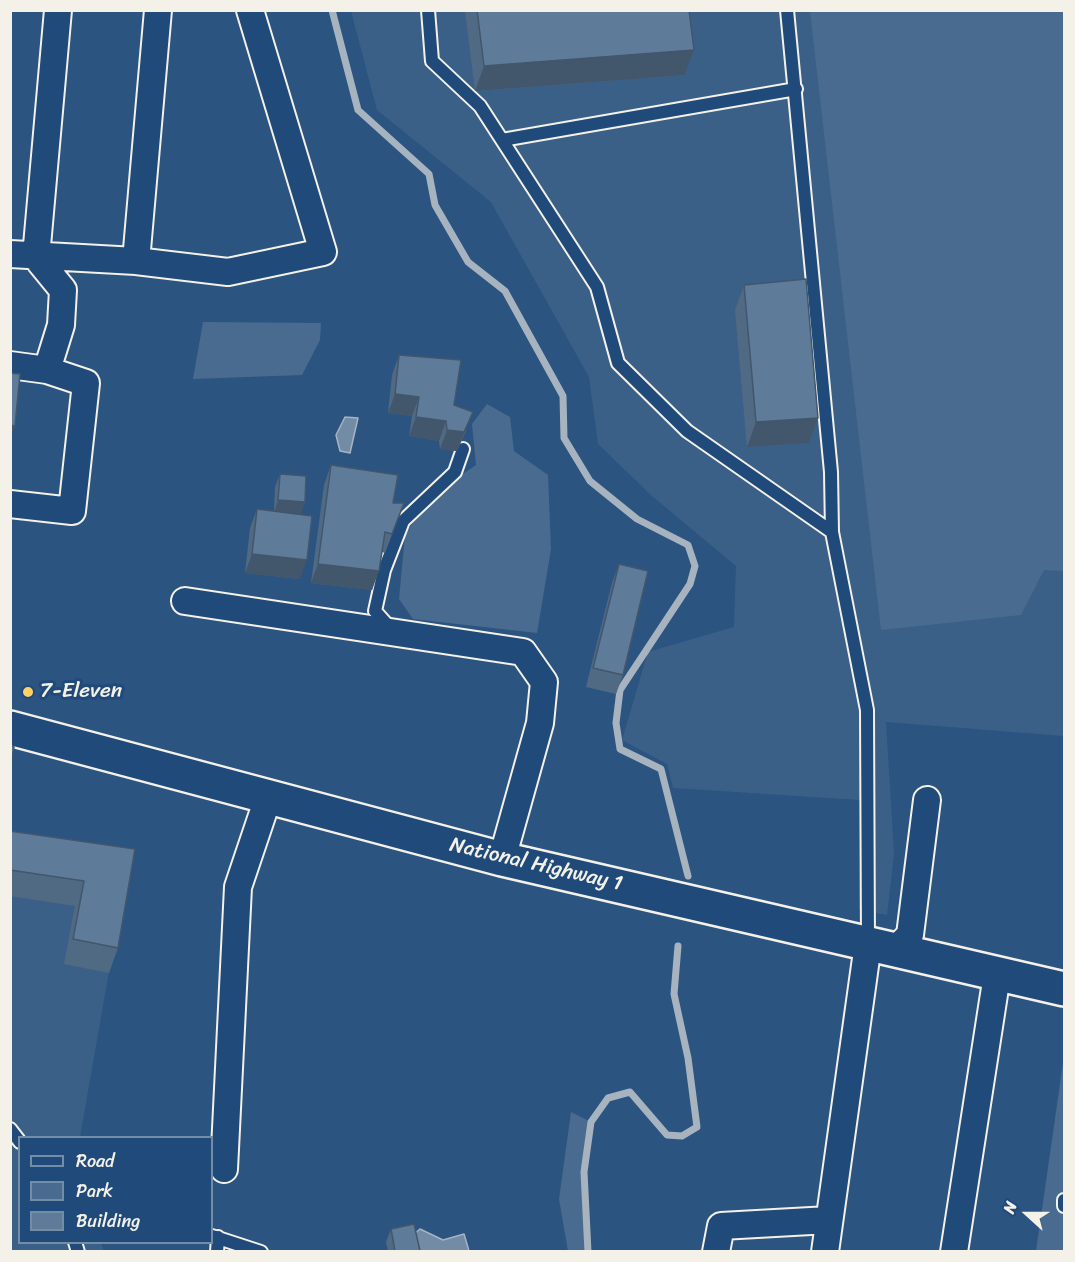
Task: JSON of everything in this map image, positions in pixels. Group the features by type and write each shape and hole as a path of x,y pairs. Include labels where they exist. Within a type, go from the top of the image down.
{"highway":[{"name":"National Highway 1","path":"10,728 502,859 1065,989"}],"street":[{"path":"47,370 61,326 63,290 36,257 58,10"},
{"path":"136,261 158,10"},
{"path":"10,254 136,261 228,272 323,252 250,10"},
{"path":"10,365 47,370 86,383 72,511 10,504"},
{"path":"185,601 392,630 523,652 544,682 540,723 502,859"},
{"path":"224,1169 238,887 268,798"},
{"path":"825,1251 881,947 910,935 927,800"},
{"path":"954,1251 997,975"},
{"path":"716,1251 721,1226 829,1220"}],"lane":[{"path":"428,10 432,61 480,106 597,287 618,363 687,431 832,532"},
{"path":"787,10 831,472 832,532 867,710 881,947"},
{"path":"502,140 796,89"},
{"path":"392,630 375,611 384,570 403,521 455,471 464,449"},
{"path":"1065,1200 1065,1206"},
{"path":"217,1251 215,1236 261,1251"}],"shaded area":[{"path":"351,11 1064,11 1064,736 886,722 894,854 887,915 859,910 861,800 673,788 667,764 622,740 648,652 734,627 736,566 652,496 598,444 589,377 491,202 377,110"},
{"path":"345,417 358,418 350,453 340,451 336,435"},
{"path":"10,858 126,874 80,1136 18,1136 18,1244 101,1244 104,1251 11,1251"},
{"path":"420,1229 443,1240 464,1234 469,1251 415,1251 414,1234"}],"green space":[{"path":"810,11 1064,11 1064,571 1044,570 1021,615 881,630"},
{"path":"203,322 321,323 320,340 302,375 193,379"},
{"path":"487,404 510,417 514,451 548,475 551,549 537,633 413,619 399,599 405,535 423,508 454,480 476,465 472,424"},
{"path":"1064,1056 1064,1251 1036,1251"},
{"path":"571,1112 591,1122 584,1172 588,1251 568,1251 559,1199"}],"building":[{"path":"477,10 689,10 694,50 484,66"},
{"path":"806,279 818,418 756,422 744,285"},
{"path":"399,355 461,360 454,405 473,412 464,432 447,430 446,421 416,417 419,397 395,394"},
{"path":"10,373 20,374 15,426 10,425"},
{"path":"331,465 398,475 393,503 404,503 392,534 385,532 379,571 318,564"},
{"path":"280,474 306,476 305,502 278,500"},
{"path":"257,509 312,516 307,560 252,554"},
{"path":"619,564 648,571 623,675 593,668"},
{"path":"10,746 14,747 10,767"},
{"path":"10,831 135,849 118,948 73,939 84,881 10,870"},
{"path":"414,1224 420,1251 395,1251 391,1229"}],"waterway":[{"path":"332,10 358,110 429,174 435,205 468,262 505,291 563,396 564,438 590,481 637,519 688,545 695,566 690,584 620,690 616,723 620,749 661,769 688,876"},
{"path":"588,1252 584,1172 591,1122 608,1098 630,1092 667,1135 682,1136 697,1127 688,1058 674,994 678,946"}],"place":[{"name":"7-Eleven","path":"28,692"}]}
